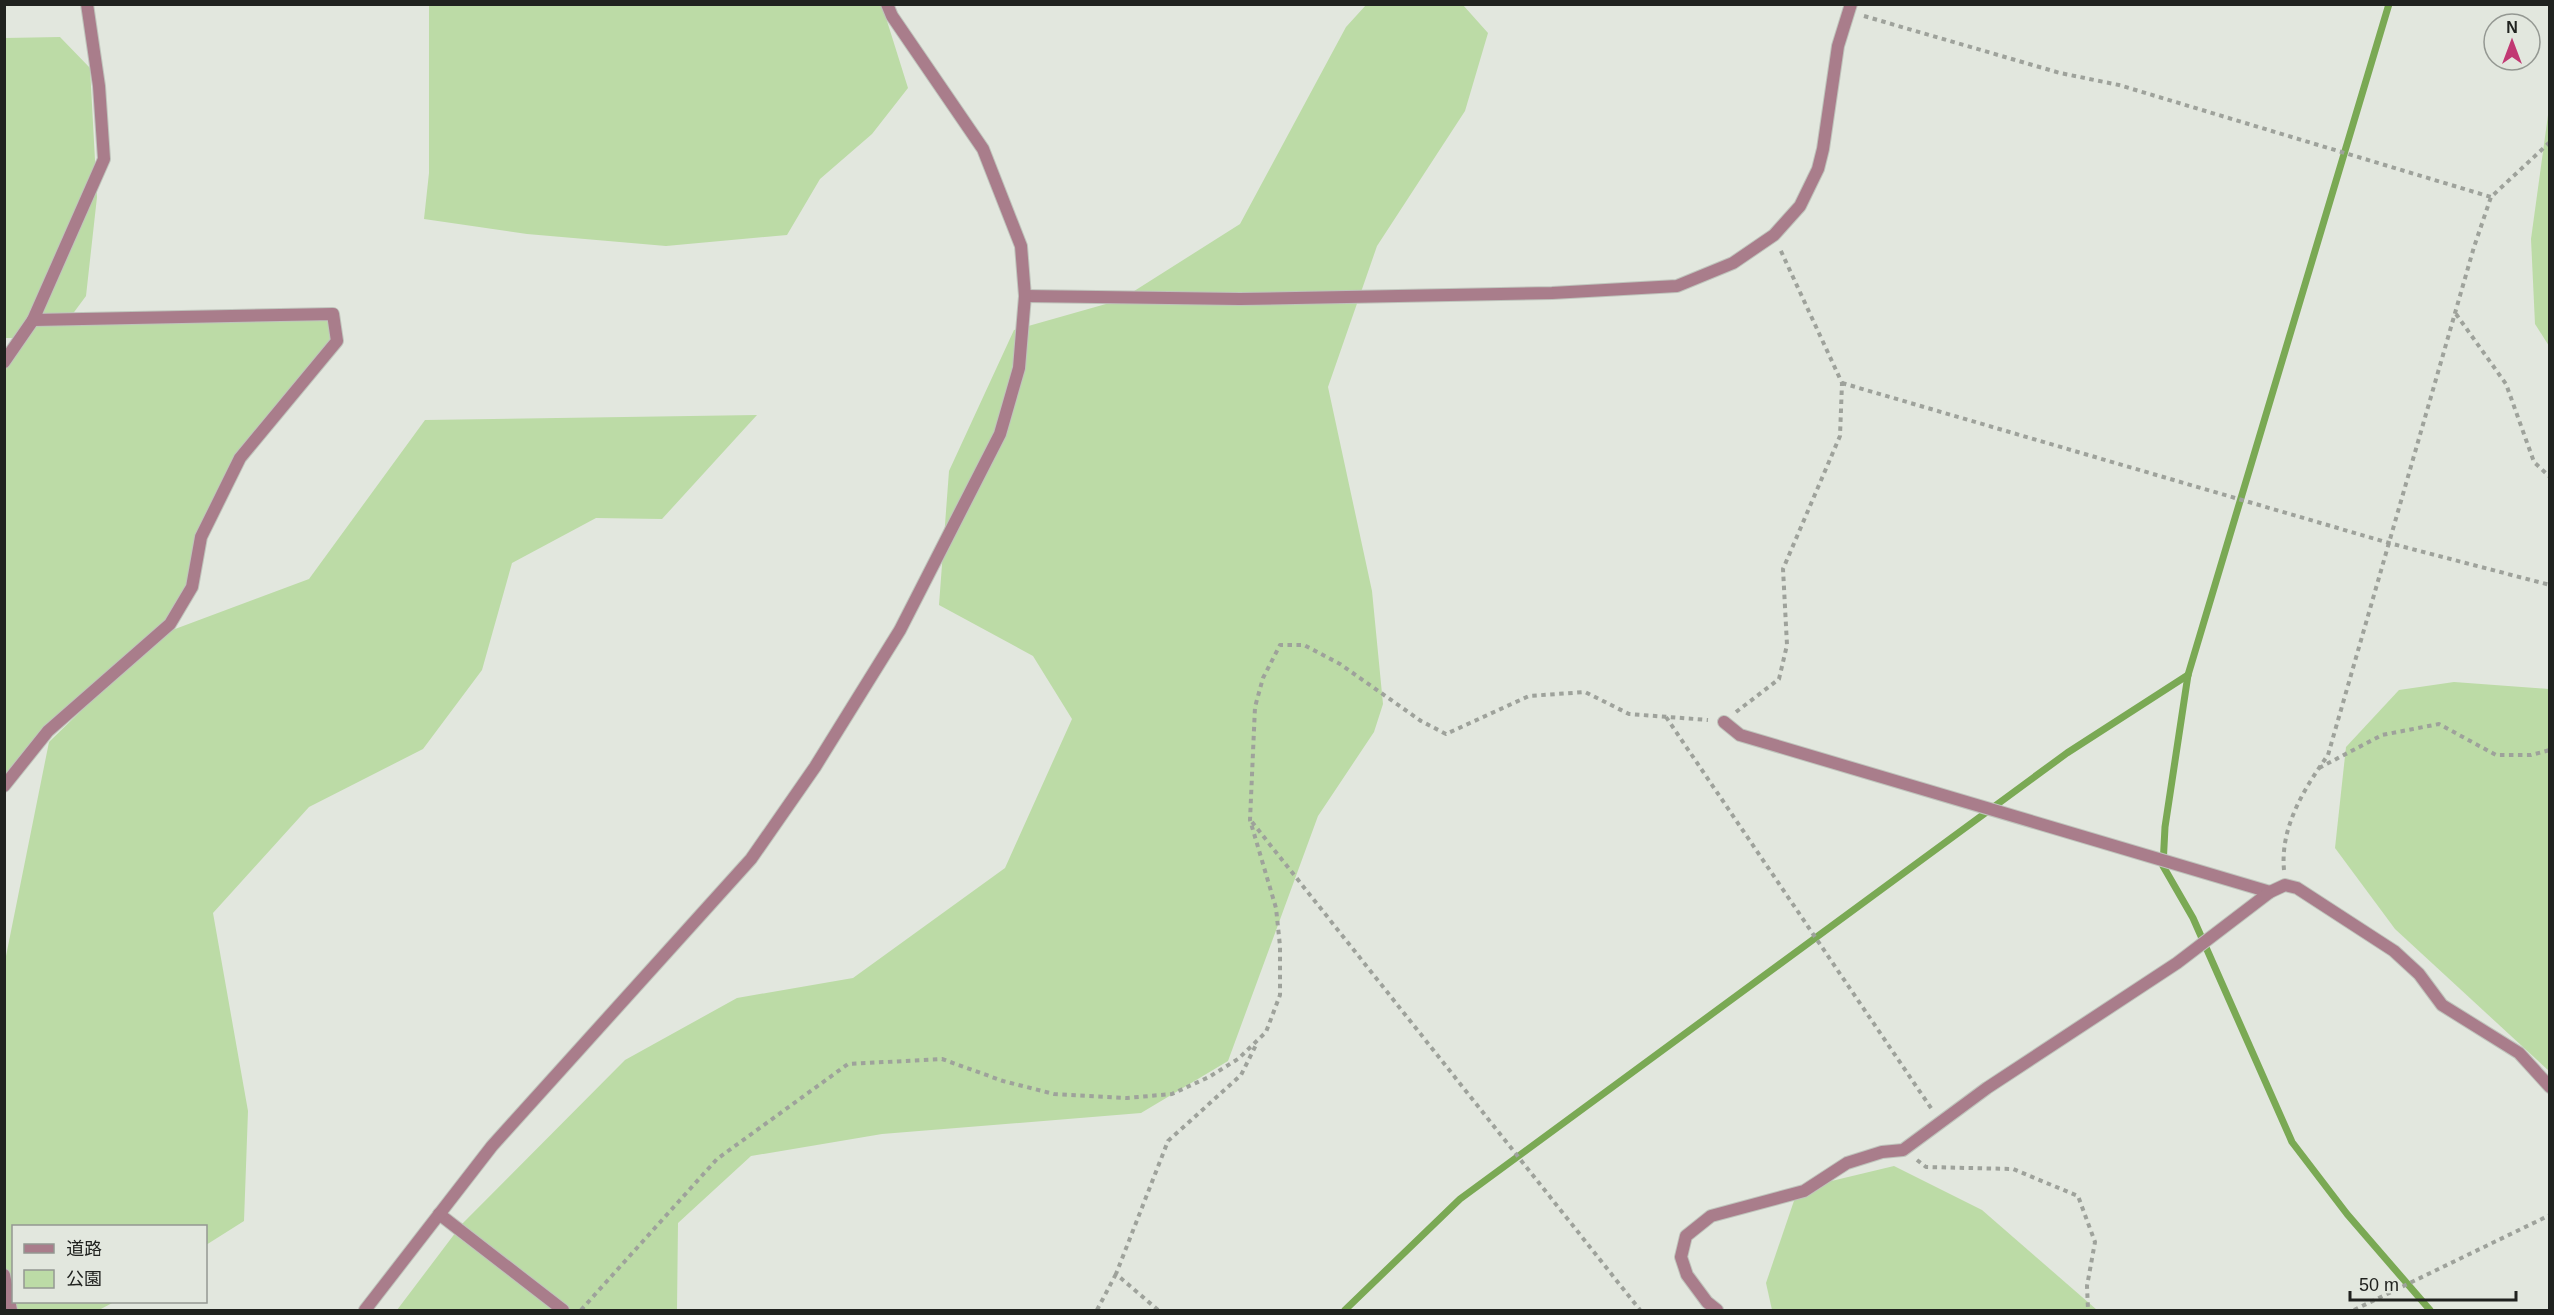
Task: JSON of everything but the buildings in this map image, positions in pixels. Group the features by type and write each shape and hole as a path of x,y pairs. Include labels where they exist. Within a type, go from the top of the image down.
{"street":[{"path":"4,362 33,320 104,159 99,86 87,4"},
{"path":"365,1311 492,1146 751,859 815,767 900,630 1000,434 1019,368 1025,296 1021,246 983,149 892,16 887,4"},
{"path":"1025,296 1240,298 1552,293 1677,286 1733,263 1774,235 1800,206 1818,169 1828,124 1838,45 1849,8"},
{"path":"4,786 48,731 170,624 192,587 201,537 240,458 337,341 333,314 33,320"},
{"path":"1724,722 1740,735 2270,892"},
{"path":"1717,1311 1707,1302 1687,1275 1681,1257 1686,1236 1711,1216 1804,1191 1846,1163 1882,1152 1903,1150 1987,1088 2177,963 2270,892 2285,885 2296,888 2394,951 2419,974 2442,1005 2519,1053 2550,1087"},
{"path":"439,1214 563,1311"},
{"path":"4,1275 11,1311"}],"path":[{"path":"1849,8 2060,73 2119,85 2492,197"},
{"path":"2285,885 2282,856 2287,827 2308,783 2328,755 2474,247 2492,197 2550,142"},
{"path":"581,1311 717,1159 848,1064 942,1059 1003,1081 1054,1094 1127,1098 1172,1094 1238,1059 1259,1039 1266,1032 1280,995 1280,946 1276,908 1250,820 1255,707 1263,678 1280,645 1304,645 1340,664 1422,721 1446,734 1529,696 1585,692 1629,714 1724,722 1779,679 1787,645 1783,569 1840,435 1842,383 1774,235"},
{"path":"2456,314 2506,384 2534,462 2550,477"},
{"path":"1842,383 2389,543 2550,585"},
{"path":"1665,717 1940,1122"},
{"path":"2319,768 2382,735 2439,724 2496,755 2530,755 2550,750"},
{"path":"1250,820 1640,1311"},
{"path":"1096,1311 1116,1274 1168,1141 1241,1075 1259,1039"},
{"path":"1903,1150 1926,1167 2013,1169 2078,1196 2095,1242 2087,1286 2088,1311"},
{"path":"2354,1311 2550,1215"},
{"path":"1116,1274 1158,1311"}],"green space":[{"path":"429,5 882,5 908,88 872,134 820,179 787,235 666,246 527,234 424,219 429,173"},
{"path":"1366,5 1463,5 1488,33 1465,111 1377,246 1328,387 1372,591 1383,704 1374,732 1318,816 1228,1061 1141,1113 882,1134 751,1156 678,1223 677,1310 397,1310 462,1224 625,1060 737,998 853,978 1005,868 1072,719 1033,656 939,605 949,471 1014,330 1120,300 1240,224 1346,27"},
{"path":"60,37 90,68 97,197 86,296 66,323 331,317 333,338 235,454 195,538 189,583 171,619 45,725 5,776 4,368 24,338 5,338 5,38"},
{"path":"2549,108 2549,346 2535,324 2531,239"},
{"path":"757,415 662,519 596,518 512,563 482,670 423,749 309,807 213,913 248,1111 244,1221 207,1244 207,1225 12,1225 12,1303 112,1303 99,1310 5,1310 4,966 49,742 159,635 309,579 425,420"},
{"path":"2454,682 2549,689 2549,1071 2395,929 2335,848 2346,747 2399,690"},
{"path":"1894,1166 1982,1210 2097,1310 1772,1310 1766,1283 1798,1189"}],"waterway":[{"path":"2389,4 2188,675 2165,827 2163,866 2193,918 2292,1142 2347,1214 2430,1310"},
{"path":"1345,1310 1460,1199 2067,753 2188,675"}]}
